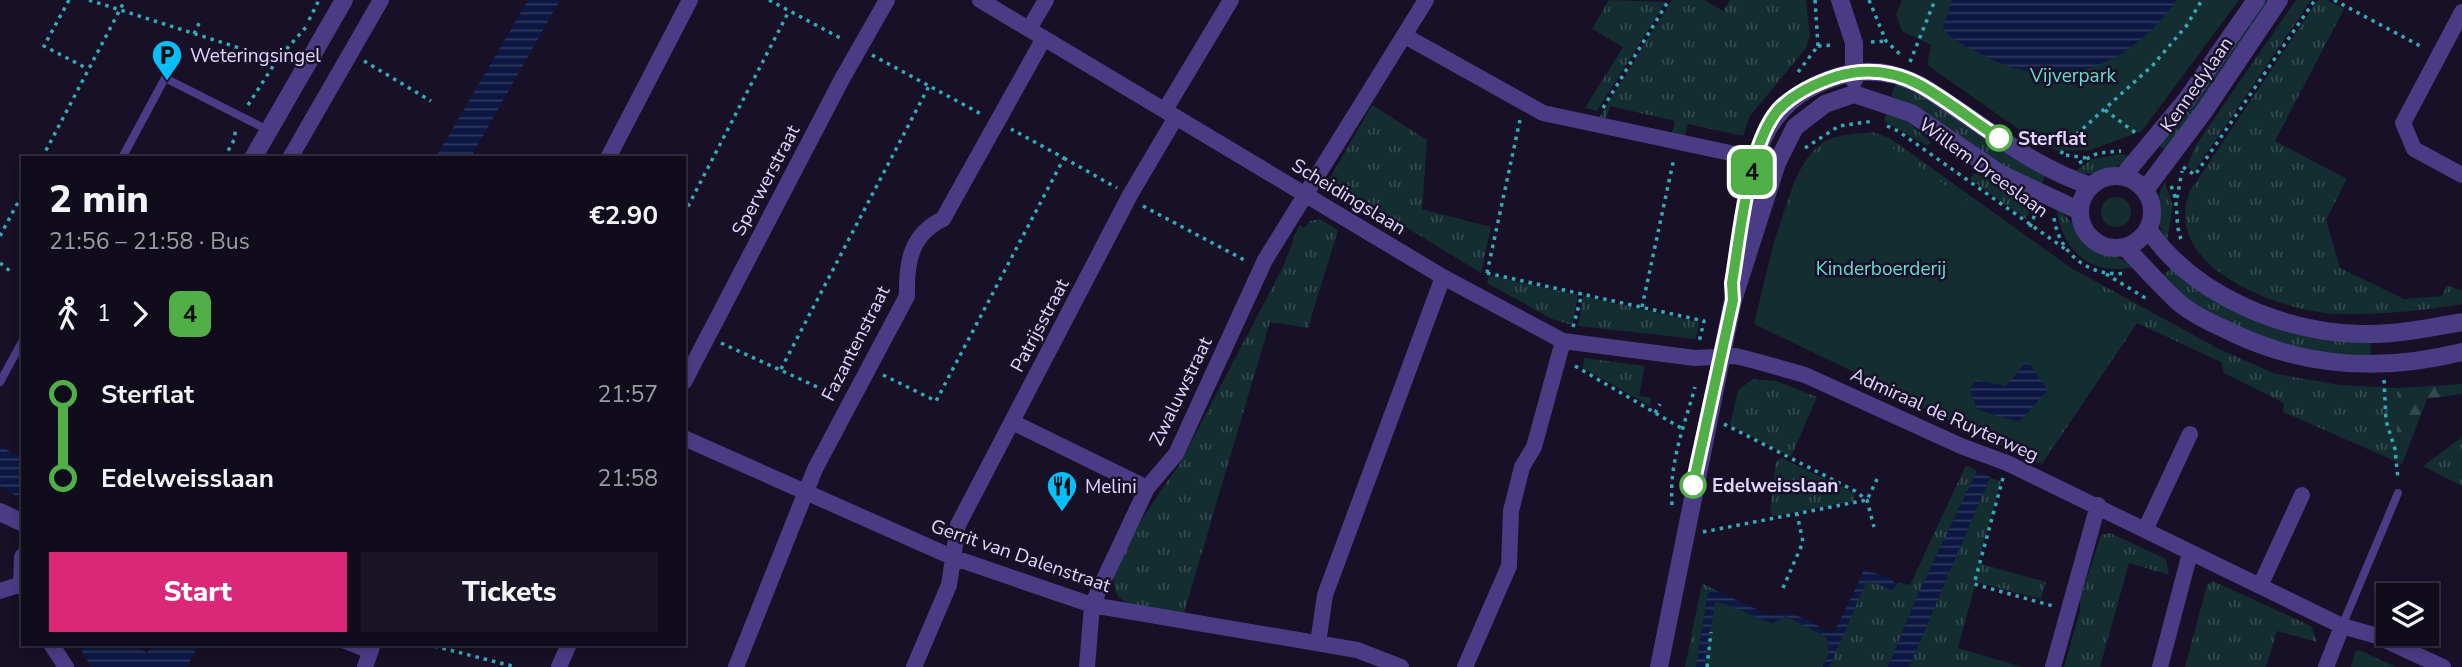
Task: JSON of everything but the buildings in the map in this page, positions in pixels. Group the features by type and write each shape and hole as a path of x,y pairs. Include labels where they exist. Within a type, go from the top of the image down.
{"street":[{"path":"254,156 319,48 344,0"},
{"path":"291,156 381,0"},
{"path":"609,156 690,0"},
{"name":"Sperwerstraat","path":"686,378 887,0"},
{"name":"Scheidingslaan","path":"980,0 1443,277 1563,341 1695,358 1721,357"},
{"path":"1029,29 1046,0"},
{"name":"Patrijsstraat","path":"914,667 948,585 958,525 1231,0"},
{"name":"Zwaluwstraat","path":"1092,605 1147,488 1176,454 1261,268 1304,193 1426,0"},
{"path":"1659,667 1733,300 1777,163 1795,127 1825,104 1854,94 1854,43 1840,0"},
{"name":"Kennedylaan","path":"2123,176 2142,157 2256,0"},
{"name":"Kennedylaan","path":"2145,190 2161,171 2279,0"},
{"path":"2462,12 2403,122 2414,149 2462,175"},
{"path":"1405,36 1543,113 1777,163"},
{"name":"Fazantenstraat","path":"736,667 815,469 848,401 870,369 907,296 906,264 926,227 943,219 1044,38"},
{"path":"1733,300 1732,283 1754,160 1766,130 1779,110 1813,84 1854,71"},
{"name":"Willem Dreeslaan","path":"1854,71 1888,73 1919,84 2060,175 2091,186"},
{"name":"Willem Dreeslaan","path":"1854,94 1912,113 1999,173 2080,211"},
{"path":"2123,176 2145,190 2152,209 2148,229 2139,240 2125,247 2103,246 2086,232 2080,211 2085,193 2100,179 2123,176"},
{"path":"2148,229 2164,251 2210,288 2264,314 2297,325 2330,332 2382,334 2462,322"},
{"path":"2125,247 2178,302 2210,322 2262,347 2310,361 2384,365 2427,361 2462,352"},
{"path":"1318,643 1325,595 1443,277"},
{"path":"1465,667 1509,566 1513,500 1522,467 1534,447 1563,341"},
{"name":"Admiraal de Ruyterweg","path":"1721,357 1736,356 1805,375 2098,505 2146,528 2190,554 2343,626 2374,635 2443,667"},
{"path":"1012,422 1147,488"},
{"path":"2146,528 2190,434"},
{"name":"Gerrit van Dalenstraat","path":"686,439 951,557 1092,605 1357,650 1401,667"},
{"path":"2260,586 2302,495"},
{"path":"2053,667 2098,505"},
{"path":"0,512 21,522"},
{"path":"2160,667 2190,554"},
{"path":"0,590 21,585"},
{"path":"1087,667 1092,605"},
{"path":"2326,667 2343,626"},
{"path":"52,646 66,667"},
{"path":"559,667 568,646"}],"lane":[{"path":"122,156 165,78 268,130"},
{"path":"0,382 21,344"},
{"path":"2343,626 2398,493"},
{"path":"347,646 369,655"}],"path":[{"path":"69,0 44,46 89,69"},
{"path":"89,0 277,60"},
{"path":"43,156 125,0"},
{"path":"225,156 240,118 277,60 305,28 319,0"},
{"path":"1593,124 1669,0"},
{"path":"1815,0 1818,46"},
{"path":"1869,0 1886,41 1895,51"},
{"path":"1910,64 1935,0"},
{"path":"2060,175 2067,144 2162,55 2188,24 2202,0"},
{"path":"2334,0 2438,55"},
{"path":"686,210 789,11"},
{"path":"194,34 201,19"},
{"path":"350,53 431,101"},
{"path":"781,369 929,86"},
{"path":"1481,299 1524,103"},
{"name":"Willem Dreeslaan","path":"1803,150 1839,126 1874,121 1898,131 2084,265 2104,273 2132,272 2144,267"},
{"path":"1642,307 1678,142"},
{"path":"2060,175 2098,153 2123,151 2142,157"},
{"path":"1064,158 1261,268"},
{"path":"2161,171 2174,192 2176,227 2183,245"},
{"path":"0,236 21,197"},
{"path":"2030,227 2049,198"},
{"path":"2049,198 2054,222 2068,251"},
{"path":"2164,251 2176,227"},
{"path":"0,263 10,271"},
{"path":"1488,273 1704,321 1695,358"},
{"path":"1582,294 1574,326 1563,341 1568,362 1681,428"},
{"path":"706,336 848,401"},
{"path":"2384,365 2386,421 2395,449 2398,493"},
{"path":"1655,413 1660,404"},
{"path":"1721,422 1867,500"},
{"path":"2007,463 1973,584 2068,610"},
{"path":"1874,527 1867,500 1879,475"},
{"path":"1701,533 1867,500"},
{"path":"1783,588 1803,542 1797,514"},
{"path":"1707,667 1711,632"},
{"path":"434,646 516,667"}],"green space":[{"path":"1609,0 1666,2 1597,111 1585,108 1623,47 1592,29"},
{"path":"1672,0 1705,0 1723,11 1730,0 1806,0 1810,36 1806,48 1750,116 1743,136 1688,124 1684,137 1672,135 1675,121 1610,106 1606,120 1599,118"},
{"name":"Vijverpark","path":"1902,0 2239,0 2142,131 2091,150 2058,151 2041,145 1927,65 1931,45 1902,31 1896,14"},
{"path":"2262,0 2275,0 2167,152 2158,145"},
{"path":"2296,0 2311,0 2194,172 2187,166 2196,145"},
{"path":"2318,0 2327,0 2344,9 2275,141 2347,179 2326,220 2340,268 2404,299 2442,296 2447,285 2462,291 2462,304 2416,311 2338,314 2286,305 2231,280 2208,263 2192,242 2185,218 2190,191"},
{"path":"1896,83 1916,90 2045,176 2040,187 1891,96"},
{"path":"1372,105 1427,140 1422,209 1491,227 1481,273 1329,180"},
{"path":"1887,110 1900,115 1931,142 1928,146 1884,121"},
{"name":"Kinderboerderij","path":"1872,132 1890,138 2071,268 2219,349 2276,374 2340,385 2398,388 2397,433 2402,464 2283,412 2284,403 2224,373 2221,362 2137,323 2042,464 1893,394 1904,388 1819,260 1775,239 1793,186 1814,150 1835,137"},
{"name":"Kinderboerderij","path":"1879,138 2136,321 2040,462 1754,324 1773,245 1804,168 1837,144"},
{"path":"2121,154 2132,156 2105,171 2089,174 2074,172 2092,159"},
{"path":"1974,173 2036,197 2026,219 1970,179"},
{"path":"2165,182 2173,207 2167,240 2160,227 2157,211 2159,195"},
{"path":"2116,197 2122,198 2130,206 2130,218 2122,226 2116,227 2110,226 2102,218 2101,212 2102,206 2110,198"},
{"path":"2057,210 2067,217 2079,236 2092,249 2122,259 2133,267 2104,268 2081,257 2065,237"},
{"path":"1320,219 1338,230 1308,328 1270,322 1184,613 1151,610 1127,603 1121,599 1114,587 1114,574 1124,550 1152,503 1178,467 1283,267 1299,225 1304,228 1310,221"},
{"path":"2172,267 2201,289 2370,339 2371,359 2293,349 2208,313 2184,296 2164,275"},
{"path":"1489,275 1578,295 1572,325 1552,319 1487,283"},
{"path":"1583,296 1699,322 1696,339 1578,326"},
{"path":"1584,358 1645,366 1639,396 1651,398 1650,406 1583,368"},
{"path":"1753,379 1777,381 1817,397 1791,457 1730,425 1738,390"},
{"path":"2462,384 2462,394 2427,399 2402,464 2397,433 2398,388"},
{"path":"2462,437 2462,486 2423,466"},
{"path":"1782,458 1854,493 1855,501 1774,516 1770,512 1776,461"},
{"path":"1966,465 1977,471 1920,590 1888,667 1829,667 1867,579 1893,590 1898,582 1910,585"},
{"path":"1990,477 2001,482 1978,563 2046,582 2041,599 1976,582 1958,648 2022,667 1909,667"},
{"path":"2110,533 2166,559 2169,575 2129,563 2100,667 2064,667 2080,611 2080,599 2101,535"},
{"path":"2213,581 2311,626 2317,642 2277,631 2266,667 2185,667 2207,585"},
{"path":"1702,583 1715,590 1708,593 1696,667 1685,667"},
{"path":"1715,602 1723,602 1772,623 1786,616 1827,637 1829,654 1823,667 1705,667"},
{"path":"2359,650 2396,667 2351,667 2355,652"}],"water":[{"path":"528,0 560,0 472,156 437,156"},
{"path":"1952,0 2177,0 2137,43 2114,58 2090,68 2064,73 2037,73 1981,54 1949,35 1943,27"},
{"path":"2025,363 2029,363 2048,390 2020,421 1977,409 1970,390 1976,380 2006,386"},
{"path":"0,446 21,458 21,495 16,496 0,486"},
{"path":"1977,471 1990,477 1909,667 1888,667 1920,590"},
{"path":"1864,570 1890,578 1896,584 1893,590 1867,580 1829,667 1823,667 1829,654 1827,637 1786,616 1772,623 1719,602 1715,603 1705,667 1696,667 1708,593 1715,590 1771,616 1779,613 1794,615 1831,633 1835,631"},
{"path":"79,646 136,646 147,653 152,646 198,646 187,667 91,667"}],"bus line":[{"name":"4","path":"1693,485 1733,300 1732,283 1754,160 1766,130 1779,110 1813,84 1854,71 1888,73 1919,84 1999,138"}],"place":[{"name":"Weteringsingel","path":"167,82"},
{"name":"Sterflat","path":"1999,138"},
{"name":"Edelweisslaan","path":"1693,485"},
{"name":"Melini","path":"1062,513"}]}
